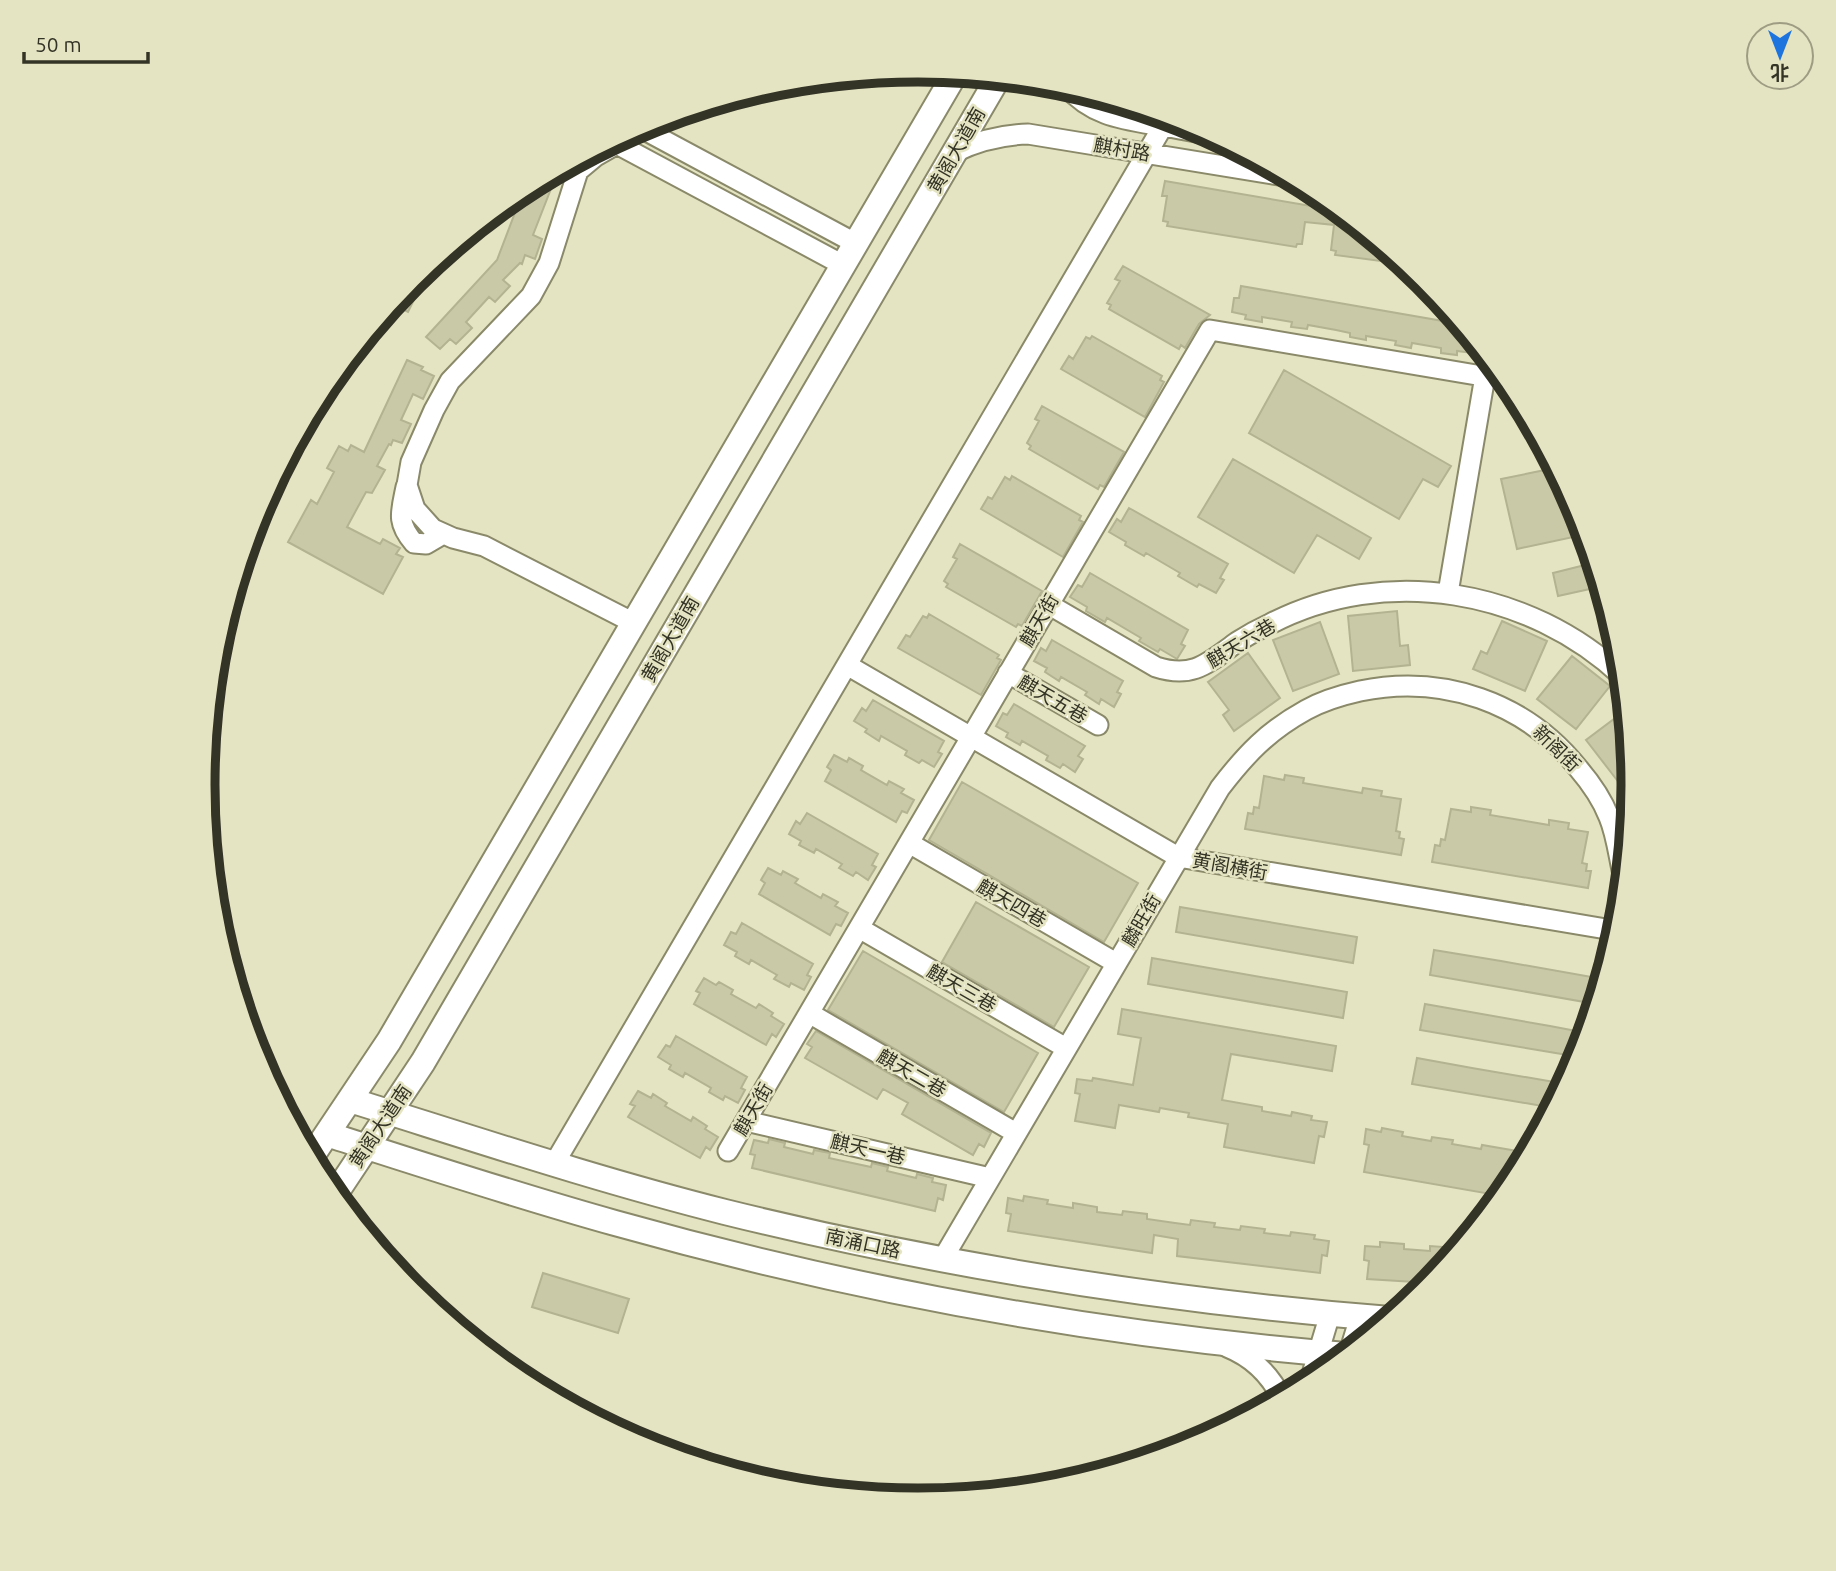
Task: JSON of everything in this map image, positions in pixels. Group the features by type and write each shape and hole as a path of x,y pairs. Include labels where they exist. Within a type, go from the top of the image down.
{"main road":[{"name":"黄阁大道南","path":"317,1149 389,1041 949,83"},
{"name":"黄阁大道南","path":"340,1186 423,1062 993,87"},
{"name":"南涌口路","path":"350,1100 554,1164 822,1235 942,1260 1119,1290 1377,1318"},
{"name":"南涌口路","path":"327,1134 615,1223 813,1273 1013,1313 1202,1340 1332,1353"}],"street":[{"name":"麒村路","path":"1084,103 1108,116 1157,125"},
{"path":"554,1164 1162,127"},
{"name":"麒村路","path":"955,152 998,136 1028,134 1263,173"},
{"path":"653,135 856,243"},
{"path":"628,145 842,265"},
{"path":"582,168 578,171 550,263 531,296 450,381 411,462 407,485 415,509 433,529 484,546 634,623"},
{"name":"麒天街","path":"728,1151 1210,330 1485,376"},
{"path":"1448,593 1485,376 1490,377"},
{"name":"麒天六巷","path":"1048,604 1169,672 1198,669 1240,640 1305,609 1340,598 1412,591 1448,593 1506,607 1549,624 1580,642 1611,665"},
{"name":"黄阁横街","path":"847,665 1178,857 1607,929"},
{"name":"麒天五巷","path":"1008,673 1098,725"},
{"name":"麟旺街","path":"942,1260 1178,857 1220,788 1245,756 1274,729 1308,709 1345,694 1384,686 1424,685"},
{"name":"新阁街","path":"1424,685 1463,692 1501,705 1535,726 1565,751 1590,782 1609,817 1618,852"},
{"name":"麒天四巷","path":"909,843 1116,963"},
{"name":"麒天三巷","path":"859,928 1066,1048"},
{"name":"麒天二巷","path":"809,1013 1016,1133"},
{"name":"麒天一巷","path":"746,1121 990,1178"},
{"path":"1314,1366 1329,1314"},
{"path":"1354,1337 1360,1317"},
{"path":"1202,1340 1230,1348 1255,1363 1278,1390"}],"building":[{"path":"1165,181 1317,207 1387,262 1335,255 1336,251 1331,250 1334,225 1305,222 1302,244 1297,244 1296,247 1167,226 1168,222 1163,221 1167,196 1162,196"},
{"path":"553,185 533,235 542,239 535,259 525,255 522,264 503,280 510,286 495,302 489,297 466,322 472,328 456,344 450,339 440,349 426,337 497,260 517,209"},
{"path":"1123,266 1210,315 1199,324 1185,348 1181,345 1179,349 1109,309 1111,305 1107,303 1120,281 1115,279"},
{"path":"1241,286 1447,322 1472,353 1441,353 1441,348 1412,343 1411,348 1395,345 1396,341 1366,336 1366,340 1350,337 1350,333 1308,325 1307,329 1291,327 1292,322 1262,317 1262,322 1245,319 1246,315 1232,312 1234,298 1239,298"},
{"path":"418,291 408,312 401,309"},
{"path":"1092,336 1162,376 1160,380 1164,382 1145,417 1061,369 1069,356 1073,359 1086,337 1090,339"},
{"path":"407,360 423,367 421,370 434,376 423,399 413,394 401,420 411,424 402,443 393,440 391,445 389,444 377,466 385,470 372,493 366,492 347,527 380,544 383,539 400,548 396,554 403,557 383,594 288,542 311,500 317,504 334,472 327,468 339,446 348,451 351,445 364,452"},
{"path":"1284,370 1451,466 1438,487 1423,479 1399,519 1249,433"},
{"path":"1042,406 1124,452 1104,487 1100,485 1098,489 1029,449 1031,446 1027,443 1039,421 1035,419"},
{"path":"1233,459 1371,538 1359,559 1317,535 1294,573 1198,517"},
{"path":"1547,470 1576,537 1517,549 1501,479"},
{"path":"1012,476 1081,516 1079,520 1083,522 1063,557 981,509 988,497 992,499 1005,477 1010,480"},
{"path":"1129,508 1228,564 1220,578 1224,580 1216,593 1199,584 1197,587 1178,576 1180,573 1146,553 1144,556 1109,532 1117,519 1121,522"},
{"path":"960,544 1042,591 1022,626 1018,624 1016,627 946,587 948,584 944,581 957,559 953,557"},
{"path":"1585,565 1590,589 1558,596 1553,573"},
{"path":"1090,573 1188,630 1181,644 1185,646 1177,659 1139,641 1141,638 1107,618 1105,622 1086,611 1087,607 1070,597 1078,585 1082,587"},
{"path":"1397,611 1400,646 1408,645 1410,665 1353,671 1348,616"},
{"path":"929,614 999,655 997,658 1001,660 981,695 898,648 906,635 910,637 923,616 927,618"},
{"path":"1502,621 1547,641 1525,691 1473,669 1481,651 1487,654"},
{"path":"1320,622 1339,674 1293,691 1273,640"},
{"path":"1052,640 1123,681 1117,692 1121,694 1114,707 1101,699 1099,704 1085,695 1087,692 1061,677 1059,681 1045,672 1047,668 1034,661 1041,648 1046,651"},
{"path":"1248,653 1280,698 1234,731 1223,715 1229,710 1208,682"},
{"path":"1572,656 1610,686 1576,729 1537,699"},
{"path":"873,700 944,741 938,752 942,754 934,767 905,755 907,751 881,736 879,741 854,721 862,708 866,711"},
{"path":"1014,704 1085,746 1078,756 1083,759 1075,772 1063,764 1060,768 1046,760 1048,756 1022,741 1020,745 1006,737 1008,733 996,726 1003,713 1007,715"},
{"path":"1617,716 1621,783 1620,784 1586,740"},
{"path":"834,755 847,762 849,758 863,766 861,770 887,785 889,781 904,789 901,793 914,800 907,813 902,811 896,822 825,781 831,770 827,767"},
{"path":"1285,775 1304,778 1303,783 1362,793 1363,788 1382,791 1381,796 1401,799 1396,831 1400,832 1399,838 1404,839 1401,855 1245,829 1248,813 1253,814 1254,807 1259,808 1264,776 1284,780"},
{"path":"962,782 1138,883 1104,942 929,840"},
{"path":"1471,807 1491,810 1490,815 1549,825 1549,820 1569,823 1568,829 1588,832 1582,863 1587,864 1586,871 1591,871 1588,888 1432,862 1435,845 1440,846 1441,839 1445,840 1451,809 1471,812"},
{"path":"807,813 878,854 872,865 876,867 868,880 856,872 853,876 839,868 842,864 816,849 814,853 799,845 801,841 789,834 796,821 800,824"},
{"path":"768,868 781,875 783,871 798,879 795,883 821,898 823,894 838,902 835,906 848,913 841,926 836,924 830,935 759,894 765,883 761,880"},
{"path":"976,902 1089,967 1054,1027 942,962"},
{"path":"1180,907 1357,937 1353,963 1176,932"},
{"path":"742,923 813,964 807,975 811,977 804,990 791,983 789,987 774,979 777,975 751,960 749,964 735,956 737,952 724,945 731,932 736,934"},
{"path":"1434,950 1594,977 1587,1002 1430,975"},
{"path":"863,951 1038,1053 1004,1112 828,1010"},
{"path":"1152,958 1347,992 1343,1018 1148,984"},
{"path":"704,978 733,990 731,994 756,1008 759,1004 773,1013 771,1016 784,1024 776,1037 772,1034 766,1045 694,1004 700,993 696,991"},
{"path":"1425,1004 1577,1031 1568,1055 1420,1030"},
{"path":"1122,1009 1336,1046 1332,1071 1231,1054 1222,1100 1262,1107 1262,1111 1312,1116 1311,1120 1327,1122 1324,1137 1319,1136 1314,1163 1224,1147 1228,1124 1188,1117 1189,1113 1160,1108 1159,1112 1119,1105 1115,1128 1075,1121 1080,1094 1075,1093 1077,1079 1092,1081 1093,1078 1133,1085 1141,1038 1118,1034"},
{"path":"816,1031 991,1133 984,1147 979,1144 973,1155 902,1114 908,1103 883,1089 877,1099 805,1058 812,1047 807,1044"},
{"path":"676,1036 747,1077 741,1088 745,1090 738,1103 725,1096 723,1100 709,1092 711,1088 685,1073 683,1077 669,1069 671,1065 658,1057 666,1045 670,1047"},
{"path":"1417,1058 1556,1082 1544,1106 1412,1084"},
{"path":"638,1091 651,1098 653,1094 667,1103 665,1106 691,1121 693,1117 707,1126 705,1129 718,1137 710,1150 706,1147 700,1158 628,1117 635,1106 630,1104"},
{"path":"1382,1128 1403,1132 1402,1136 1431,1141 1432,1137 1481,1149 1482,1145 1518,1151 1490,1194 1364,1172 1369,1145 1364,1144 1366,1129 1381,1132"},
{"path":"769,1139 785,1143 784,1147 813,1154 814,1150 830,1153 829,1158 871,1167 872,1163 888,1167 887,1171 916,1178 917,1174 933,1178 932,1182 946,1185 943,1200 938,1198 935,1211 752,1168 755,1155 750,1154 754,1140 768,1143"},
{"path":"1024,1196 1048,1200 1047,1204 1073,1208 1073,1203 1097,1207 1097,1212 1147,1214 1147,1219 1175,1223 1190,1225 1191,1220 1215,1223 1214,1227 1240,1230 1241,1226 1265,1229 1264,1233 1315,1235 1314,1239 1329,1241 1327,1256 1322,1255 1320,1273 1177,1256 1178,1239 1154,1235 1152,1253 1008,1231 1011,1214 1006,1213 1008,1198 1023,1201"},
{"path":"1380,1242 1404,1244 1404,1249 1430,1251 1430,1246 1448,1247 1416,1282 1367,1279 1369,1261 1364,1260 1365,1246 1380,1247"},
{"path":"543,1273 629,1299 618,1333 532,1307"}]}
